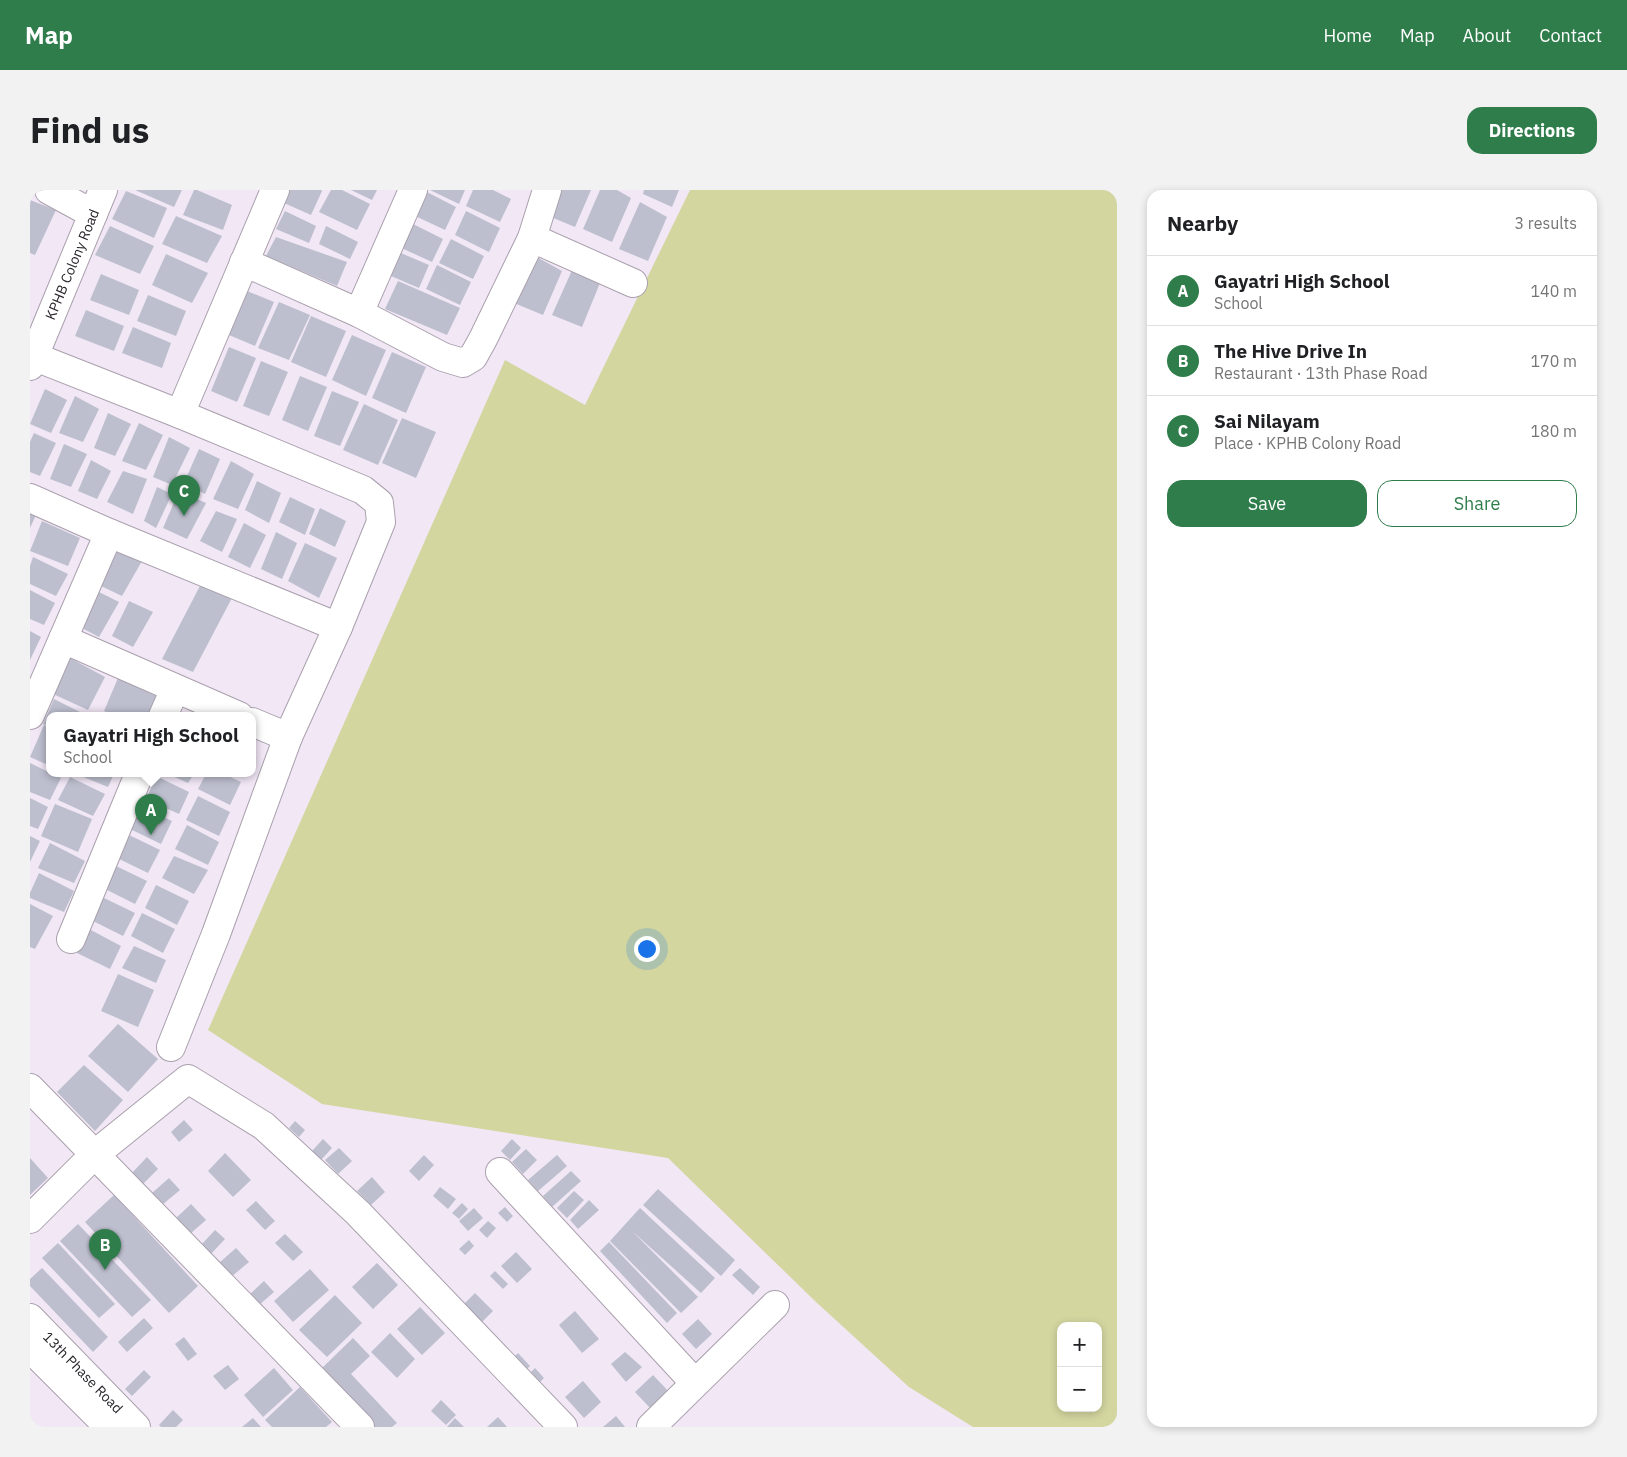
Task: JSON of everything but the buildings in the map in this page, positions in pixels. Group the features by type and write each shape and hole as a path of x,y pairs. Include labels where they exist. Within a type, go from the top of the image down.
{"street":[{"path":"49,190 98,202"},
{"path":"180,414 275,190"},
{"path":"359,313 413,190"},
{"path":"244,262 359,313 443,357 463,363 473,357 532,238 547,190"},
{"name":"KPHB Colony Road","path":"31,359 98,202"},
{"path":"532,238 633,283"},
{"path":"31,359 180,414 363,490 379,503 381,522 338,627 288,737 216,934 172,1047"},
{"path":"30,498 109,533 338,627"},
{"path":"30,715 109,533"},
{"path":"63,639 230,712"},
{"path":"165,712 175,689"},
{"path":"256,724 288,737"},
{"path":"71,938 139,777"},
{"path":"30,1219 94,1155 188,1079 264,1126 344,1200 563,1427"},
{"path":"30,1088 360,1427"},
{"path":"500,1172 695,1383"},
{"path":"651,1427 775,1305"},
{"name":"13th Phase Road","path":"32,1330 110,1427"},
{"name":"13th Phase Road","path":"32,1330 136,1427"}],"green space":[{"path":"690,190 1117,190 1117,1427 973,1427 909,1387 816,1302 668,1158 322,1104 208,1030 505,360 585,405"}],"place":[{"name":"Sai Nilayam","path":"184,516"},
{"name":"Gayatri High School","path":"151,835"},
{"name":"The Hive Drive In","path":"105,1270"}]}
